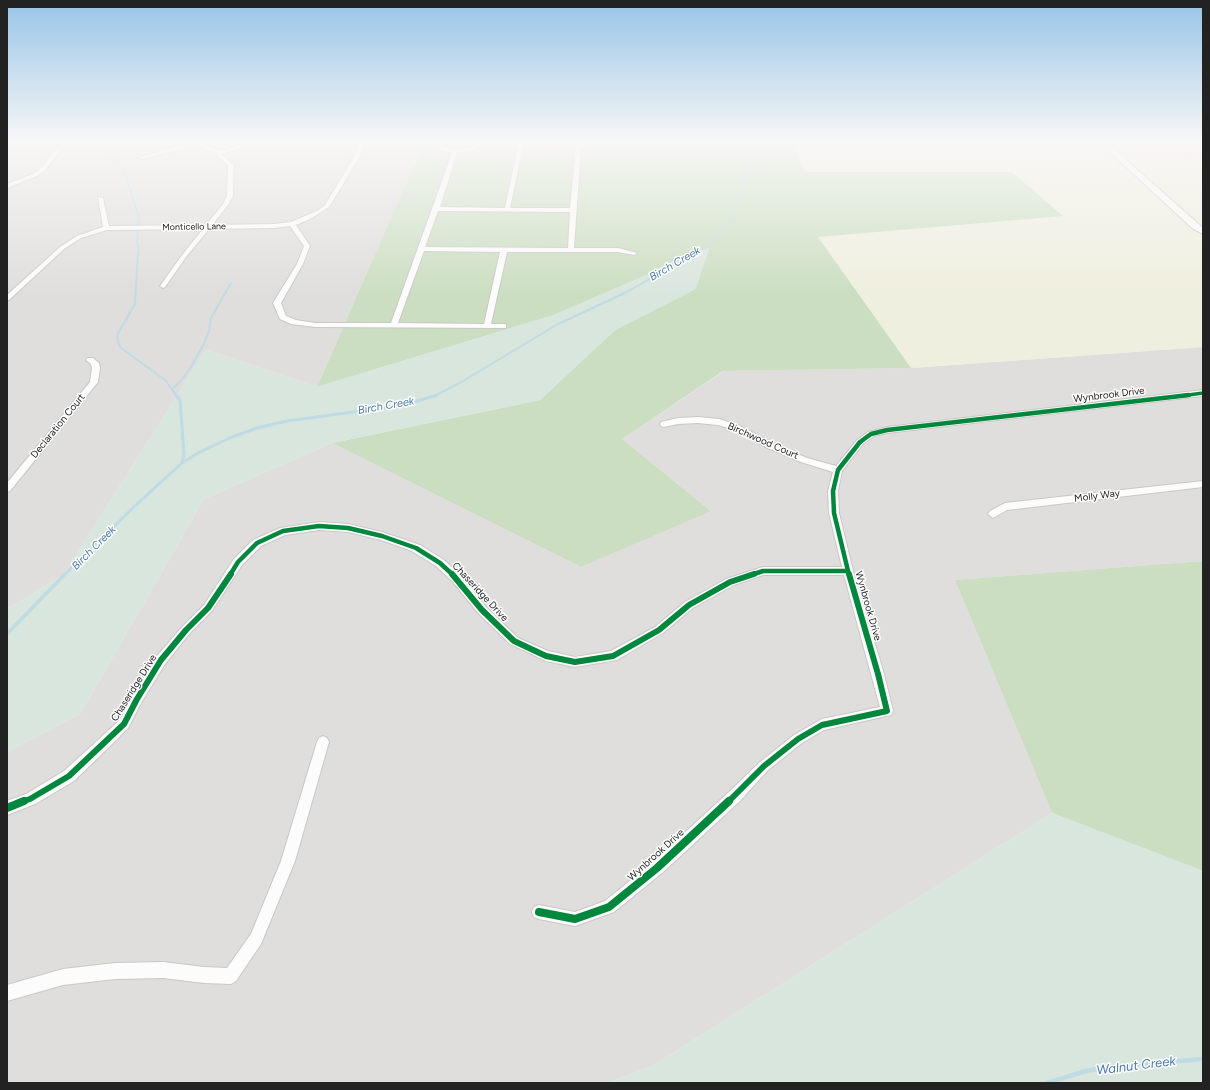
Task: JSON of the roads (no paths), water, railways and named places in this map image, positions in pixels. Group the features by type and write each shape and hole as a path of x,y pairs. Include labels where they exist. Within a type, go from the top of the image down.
{"street":[{"path":"163,286 184,256 209,227 226,204 230,193"},
{"name":"Monticello Lane","path":"7,298 62,248 79,237 106,228 254,227 292,224 321,211 327,206 335,193"},
{"path":"394,325 441,193"},
{"path":"507,210 511,193"},
{"path":"571,250 575,193"},
{"path":"1158,193 1203,232"},
{"path":"100,198 106,228"},
{"path":"436,209 573,210"},
{"path":"292,224 308,246 300,264 277,303 279,310 284,317 294,322 315,325 503,326"},
{"path":"421,249 618,250 634,252"},
{"path":"487,326 504,250"},
{"name":"Declaration Court","path":"9,485 94,382 96,368 95,363 90,360"},
{"name":"Wynbrook Drive","path":"539,912 575,919 610,907 657,868 735,796 764,766 798,739 822,725 887,711 878,674 848,571 834,513 833,491 838,470 860,442 871,434 887,430 1203,393"},
{"name":"Birchwood Court","path":"664,424 678,421 719,422 735,427 771,446 804,460 838,470"},
{"name":"Molly Way","path":"993,514 1005,507 1203,484"},
{"name":"Chaseridge Drive","path":"7,808 30,799 69,776 124,724 137,699 161,660 186,630 208,608 238,562 257,543 283,531 319,526 348,528 382,536 416,548 440,562 457,579 482,610 514,641 546,656 575,662 613,656 659,630 689,605 730,582 763,571 848,571"},
{"path":"7,993 62,977 115,971 163,970 204,975 231,976 256,939 288,861 323,742"}],"waterway":[{"path":"131,193 139,217 137,241 139,254"},
{"name":"Birch Creek","path":"694,254 713,241 728,223 742,193"},
{"path":"138,253 135,304 117,335 118,342 121,348 165,380 177,396"},
{"name":"Birch Creek","path":"434,396 458,384 558,324 625,293 695,253"},
{"path":"173,388 181,381 191,367 204,344 209,331 211,318 231,283"},
{"path":"176,395 180,400 184,454 182,463"},
{"name":"Birch Creek","path":"182,463 200,452 232,437 257,428 287,421 404,405 434,396"},
{"name":"Birch Creek","path":"65,574 136,505 182,463"},
{"name":"Birch Creek","path":"7,634 65,574"},
{"name":"Walnut Creek","path":"1047,1083 1086,1071 1107,1067 1203,1059"}]}
